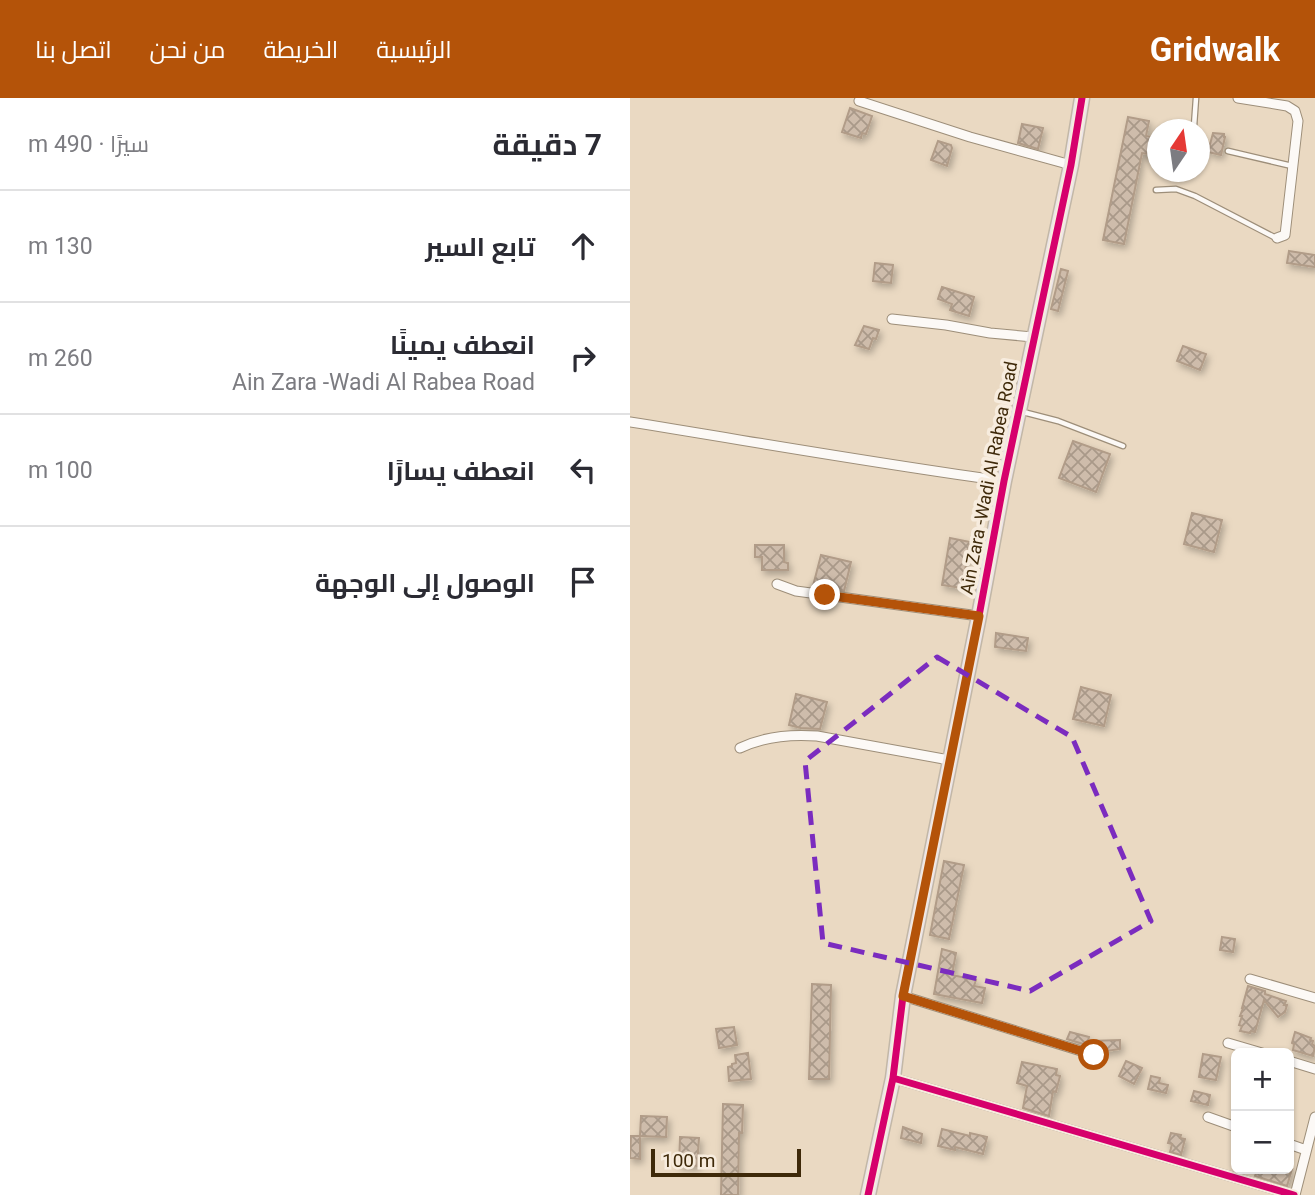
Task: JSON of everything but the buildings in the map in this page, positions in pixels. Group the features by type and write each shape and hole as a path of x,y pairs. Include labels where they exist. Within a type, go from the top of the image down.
{"main road":[{"name":"Ain Zara -Wadi Al Rabea Road","path":"868,1195 893,1078 903,996 949,760 1033,337 1071,164 1082,98"}],"street":[{"path":"1238,98 1287,106 1295,111 1298,121 1285,235 1277,238"},
{"path":"859,100 970,137 1071,164"},
{"path":"892,319 1033,337"},
{"path":"630,422 1004,481"},
{"path":"777,584 796,592 979,616"},
{"path":"740,748 752,742 776,737 806,735 949,760"},
{"path":"1250,979 1315,998"},
{"path":"903,996 1094,1055"},
{"path":"1228,1043 1245,1048"},
{"path":"1294,1063 1315,1069"},
{"path":"893,1078 1295,1195 1315,1117"},
{"path":"1208,1117 1231,1124"},
{"path":"1294,1146 1307,1150"}],"lane":[{"path":"1194,119 1196,98"},
{"path":"1228,151 1293,166"},
{"path":"1156,190 1176,189 1195,196 1277,238"},
{"path":"1018,411 1058,421 1123,446"}],"highlighted area":[{"path":"937,657 1072,737 1151,921 1030,991 823,943 805,761"}],"cycle path":[{"path":"868,1195 893,1078 903,996 1004,481 1071,165 1082,98"},
{"path":"893,1078 1294,1195"}],"route":[{"path":"825,595 979,616 903,996 1094,1055"}]}
